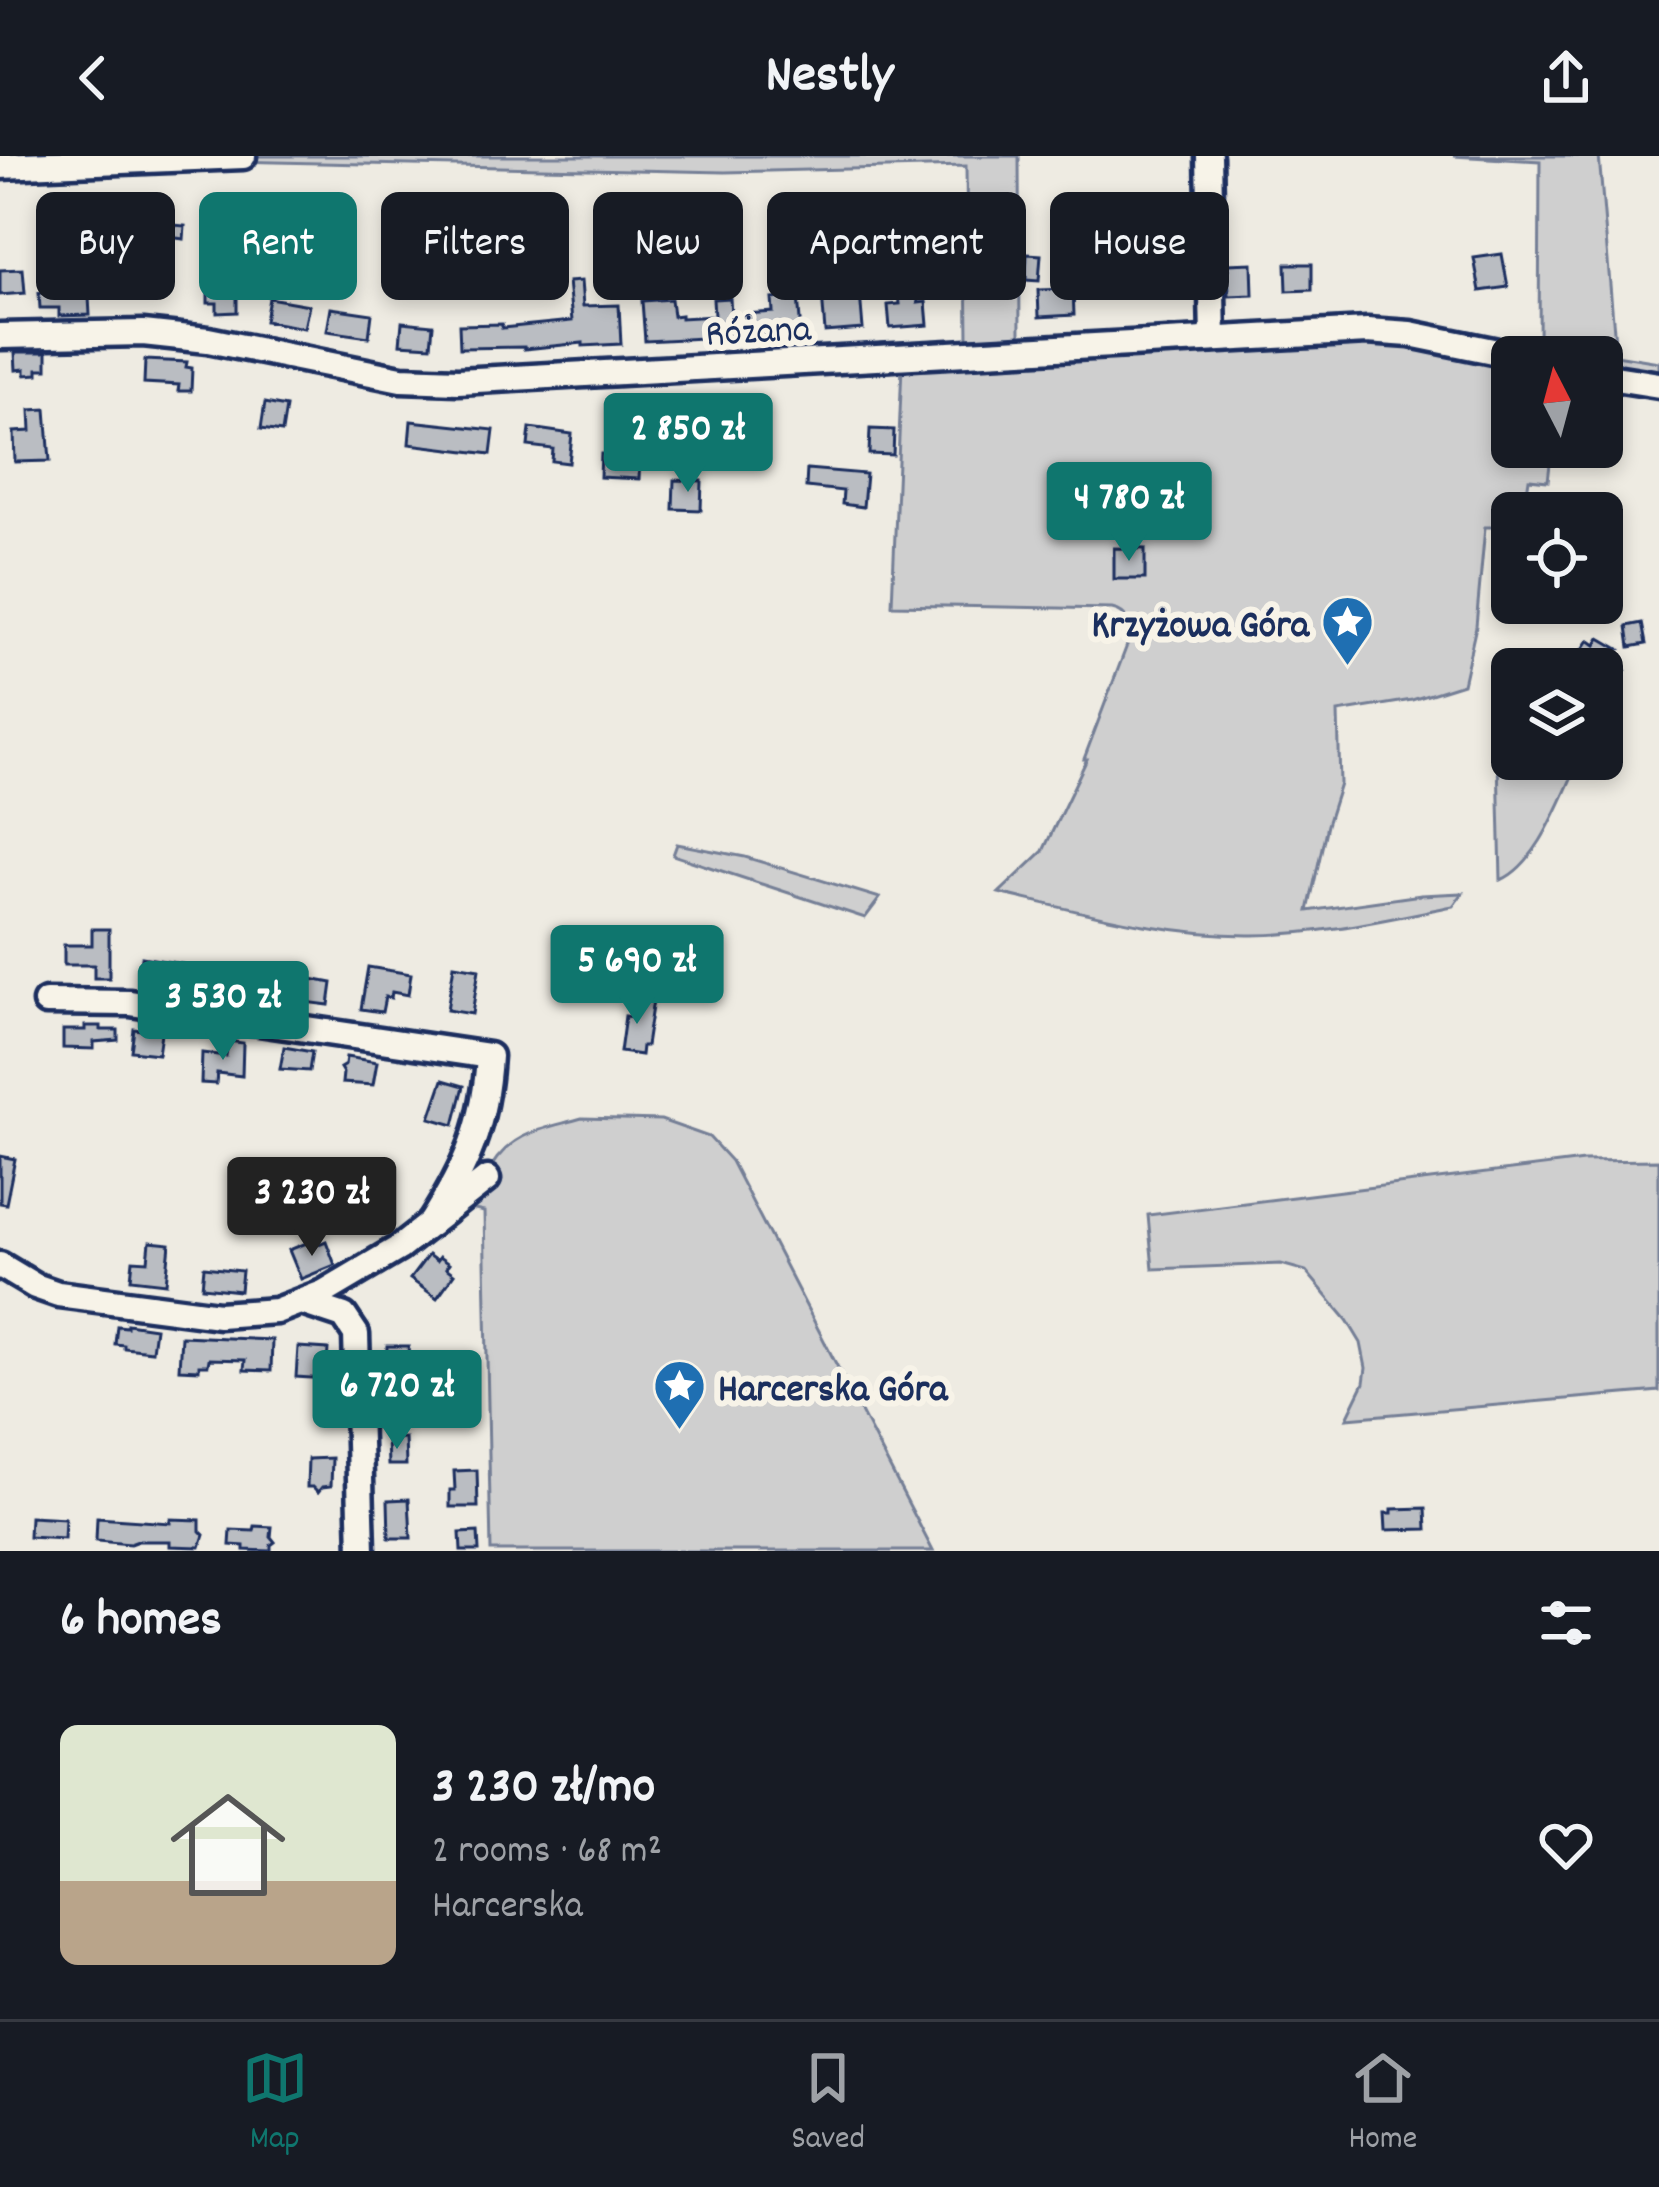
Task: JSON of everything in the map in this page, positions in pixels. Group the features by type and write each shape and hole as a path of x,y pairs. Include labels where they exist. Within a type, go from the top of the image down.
{"street":[{"path":"0,166 243,156"},
{"path":"1208,156 1213,339"},
{"name":"Różana","path":"0,336 165,335 401,379 445,380 1386,332 1491,351"},
{"path":"1623,379 1659,385"},
{"path":"46,1002 130,1003 489,1056 483,1116 460,1178 430,1224"},
{"path":"0,1265 58,1294 219,1316 276,1311 323,1293 399,1248 488,1178"},
{"path":"302,1302 344,1316 356,1334 362,1551"}],"shaded area":[{"path":"0,156 1019,156 1019,192 966,192 966,166 725,172"},
{"path":"1453,156 1599,156 1614,336 1539,336 1540,161"},
{"path":"968,300 1020,300 1020,337 968,338"},
{"path":"1349,343 1407,346 1491,360 1491,468 1550,468 1548,481 1529,479 1527,492 1491,492 1491,527 1485,527 1476,626 1463,684 1412,700 1338,712 1340,784 1308,911 1463,893 1453,906 1328,929 1253,935 1157,927 999,893 1043,851 1087,759 1129,640 1129,624 1126,616 1112,609 892,605 902,366"},
{"path":"1623,356 1659,362 1659,377 1623,370"},
{"path":"1499,780 1570,780 1538,844 1501,880"},
{"path":"677,844 745,857 880,898 865,918 673,855"},
{"path":"582,1118 661,1120 709,1137 731,1161 933,1551 491,1551 484,1212 465,1208 509,1146 531,1133"},
{"path":"1659,1160 1659,1391 1347,1418 1364,1383 1361,1343 1306,1271 1281,1264 1153,1269 1148,1215 1583,1161"}],"building":[{"path":"175,225 185,226 184,239 175,238"},
{"path":"1027,254 1041,255 1039,281 1026,280"},
{"path":"1502,254 1508,287 1480,291 1474,258"},
{"path":"1252,263 1253,295 1229,296 1229,264"},
{"path":"1286,264 1312,264 1312,290 1287,291"},
{"path":"23,269 25,293 0,295 0,270"},
{"path":"581,281 583,306 619,305 621,344 460,348 459,325 502,324 502,328 572,321 569,282"},
{"path":"1038,290 1050,290 1050,300 1073,300 1074,315 1039,317"},
{"path":"39,300 89,300 90,315 59,316 59,308 40,308"},
{"path":"237,300 237,312 217,313 217,303 208,303"},
{"path":"269,300 309,305 304,328 265,321"},
{"path":"671,300 673,316 681,318 714,316 713,300 730,300 731,315 773,312 772,300 798,300 801,333 645,341 642,301"},
{"path":"823,300 861,300 863,329 825,332"},
{"path":"900,300 926,302 928,325 890,328 888,305 900,304"},
{"path":"331,308 372,314 369,337 327,331"},
{"path":"402,322 433,325 431,346 400,344"},
{"path":"15,352 47,352 47,369 25,375 25,369 16,370"},
{"path":"145,360 187,362 186,367 192,368 191,391 178,391 179,385 144,383"},
{"path":"265,403 286,407 282,432 261,429"},
{"path":"46,409 50,461 15,462 14,432 31,431 30,410"},
{"path":"411,421 494,430 491,454 409,444"},
{"path":"530,428 572,434 569,463 552,461 553,449 528,446"},
{"path":"870,429 894,430 893,455 869,454"},
{"path":"601,454 640,457 639,479 600,477"},
{"path":"807,469 866,474 863,507 842,504 843,491 806,487"},
{"path":"674,480 702,481 701,510 673,509"},
{"path":"1114,548 1145,549 1145,579 1114,579"},
{"path":"1642,623 1646,644 1630,647 1627,626"},
{"path":"1600,638 1617,648 1584,648 1589,640 1596,645"},
{"path":"92,929 109,929 109,978 94,978 94,965 64,965 64,945 92,945"},
{"path":"142,957 187,965 185,984 140,981"},
{"path":"454,965 479,969 472,1014 447,1010"},
{"path":"368,967 411,974 408,995 392,992 391,998 385,997 382,1012 361,1009"},
{"path":"284,974 332,983 329,1005 281,999"},
{"path":"635,997 653,1000 641,1055 620,1052 625,1016 632,1017"},
{"path":"85,1026 118,1030 118,1040 94,1042 94,1049 63,1048 63,1030 85,1030"},
{"path":"134,1029 161,1033 158,1054 131,1051"},
{"path":"228,1041 243,1043 242,1076 217,1073 216,1084 201,1083 202,1053 226,1056"},
{"path":"284,1047 312,1052 309,1071 280,1069"},
{"path":"346,1057 377,1062 373,1085 342,1083 340,1068"},
{"path":"443,1080 464,1086 454,1125 430,1118"},
{"path":"0,1156 15,1159 6,1204 0,1203"},
{"path":"326,1241 335,1265 301,1279 289,1250"},
{"path":"150,1242 170,1244 166,1283 131,1279 133,1260 148,1261"},
{"path":"428,1255 449,1264 446,1268 454,1274 437,1298 410,1279"},
{"path":"204,1267 242,1271 240,1291 202,1287"},
{"path":"117,1326 155,1328 152,1351 115,1344"},
{"path":"181,1336 272,1340 271,1371 244,1370 245,1360 209,1359 199,1370 179,1369"},
{"path":"387,1346 408,1346 412,1388 386,1389"},
{"path":"298,1347 328,1349 326,1379 296,1377"},
{"path":"461,1385 472,1385 473,1408 461,1408"},
{"path":"405,1438 406,1465 388,1465 387,1439"},
{"path":"332,1458 331,1486 318,1492 307,1487 308,1459"},
{"path":"477,1470 478,1507 450,1507 454,1471"},
{"path":"409,1499 411,1538 389,1538 388,1500"},
{"path":"1426,1508 1427,1529 1386,1530 1385,1513 1392,1509"},
{"path":"30,1517 65,1519 64,1539 29,1537"},
{"path":"97,1518 200,1520 204,1535 200,1547 170,1546 170,1541 96,1541"},
{"path":"255,1526 272,1527 275,1542 271,1551 230,1545 231,1530 254,1531"},
{"path":"478,1532 479,1551 461,1551 460,1533"}],"place":[{"name":"Krzyżowa Góra","path":"1348,668"},
{"name":"Harcerska Góra","path":"679,1432"}]}
